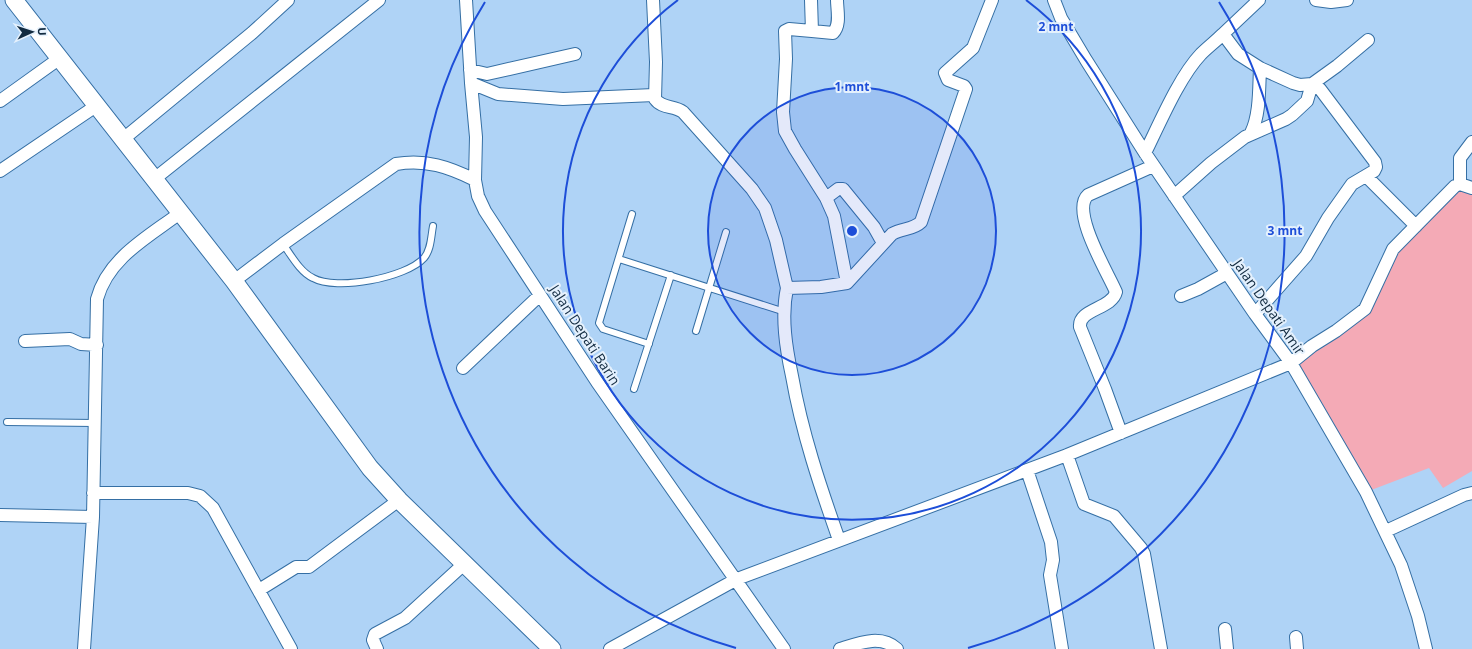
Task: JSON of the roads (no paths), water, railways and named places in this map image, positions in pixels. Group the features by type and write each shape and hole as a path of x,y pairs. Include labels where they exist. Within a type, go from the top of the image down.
{"main road":[{"path":"14,0 153,180 234,281 370,468 399,500 552,649"}],"street":[{"path":"122,140 252,33 288,0"},
{"path":"153,180 379,0"},
{"name":"Jalan Depati Barin","path":"466,0 470,70 474,84 476,137 475,180 478,196 485,211 597,382 737,579 784,649"},
{"path":"653,0 656,62 654,95 660,104 677,108 688,118 752,189 768,214 776,240 787,288 784,303 787,351 798,410 817,478 839,540"},
{"path":"811,0 812,31"},
{"path":"837,0 838,21 836,30 833,33 789,29 785,31 784,122 785,131 826,198 834,216 847,283"},
{"path":"787,288 807,288 847,283 895,232 907,230 921,222 966,89 964,86 948,80 945,73 973,48 992,0"},
{"name":"Jalan Depati Amir","path":"1054,0 1061,18 1086,60 1153,166 1255,314 1291,363 1366,492 1401,565 1416,609 1426,649"},
{"path":"1145,153 1176,92 1200,55 1259,0"},
{"path":"1316,0 1331,2 1347,0"},
{"path":"1223,34 1238,54 1260,68 1300,85 1312,84 1337,66 1368,40"},
{"path":"575,54 487,74 474,84 498,94 563,99 654,95"},
{"path":"0,101 60,58"},
{"path":"1251,133 1255,126 1260,68"},
{"path":"470,70 487,74"},
{"path":"1174,196 1211,163 1251,133 1286,120 1307,101 1312,84"},
{"path":"1255,314 1306,256 1328,218 1352,184 1367,177 1374,171 1375,162 1320,89 1312,84"},
{"path":"0,171 96,106"},
{"path":"1460,184 1460,158 1472,142"},
{"path":"234,281 283,244 396,164 422,162 451,168 475,180"},
{"path":"1121,433 1080,327 1083,318 1112,300 1116,292 1085,225 1083,203 1084,198 1088,195 1153,166"},
{"path":"1367,177 1416,226"},
{"path":"610,649 737,579 1067,455 1291,363 1312,346 1366,309 1392,251 1455,186 1460,184 1472,188"},
{"path":"826,198 838,189 843,189 874,227 883,243"},
{"path":"84,649 93,517 96,423 97,299 104,279 126,253 180,213"},
{"path":"1181,296 1198,289 1227,273"},
{"path":"463,368 540,295"},
{"path":"25,341 70,339 81,344 97,345"},
{"path":"1067,455 1084,504 1114,516 1141,548 1144,554 1161,649"},
{"path":"1027,470 1051,542 1053,560 1050,575 1062,649"},
{"path":"93,493 188,493 200,496 213,508 292,649"},
{"path":"1386,531 1464,495 1472,493"},
{"path":"259,590 296,567 309,568 399,500"},
{"path":"0,516 93,517"},
{"path":"377,649 373,640 375,634 405,618 464,564"},
{"path":"1225,629 1226,649"},
{"path":"1296,637 1297,649"},
{"path":"840,649 874,641 890,644 897,649"}],"lane":[{"path":"632,214 619,259 599,318 599,325 604,329 649,344"},
{"path":"283,244 305,272 316,280 338,283 362,282 374,280 401,271 413,266 424,258 430,244 432,226"},
{"path":"696,331 726,232"},
{"path":"619,259 785,312"},
{"path":"634,388 671,275"},
{"path":"7,422 96,423"}]}
